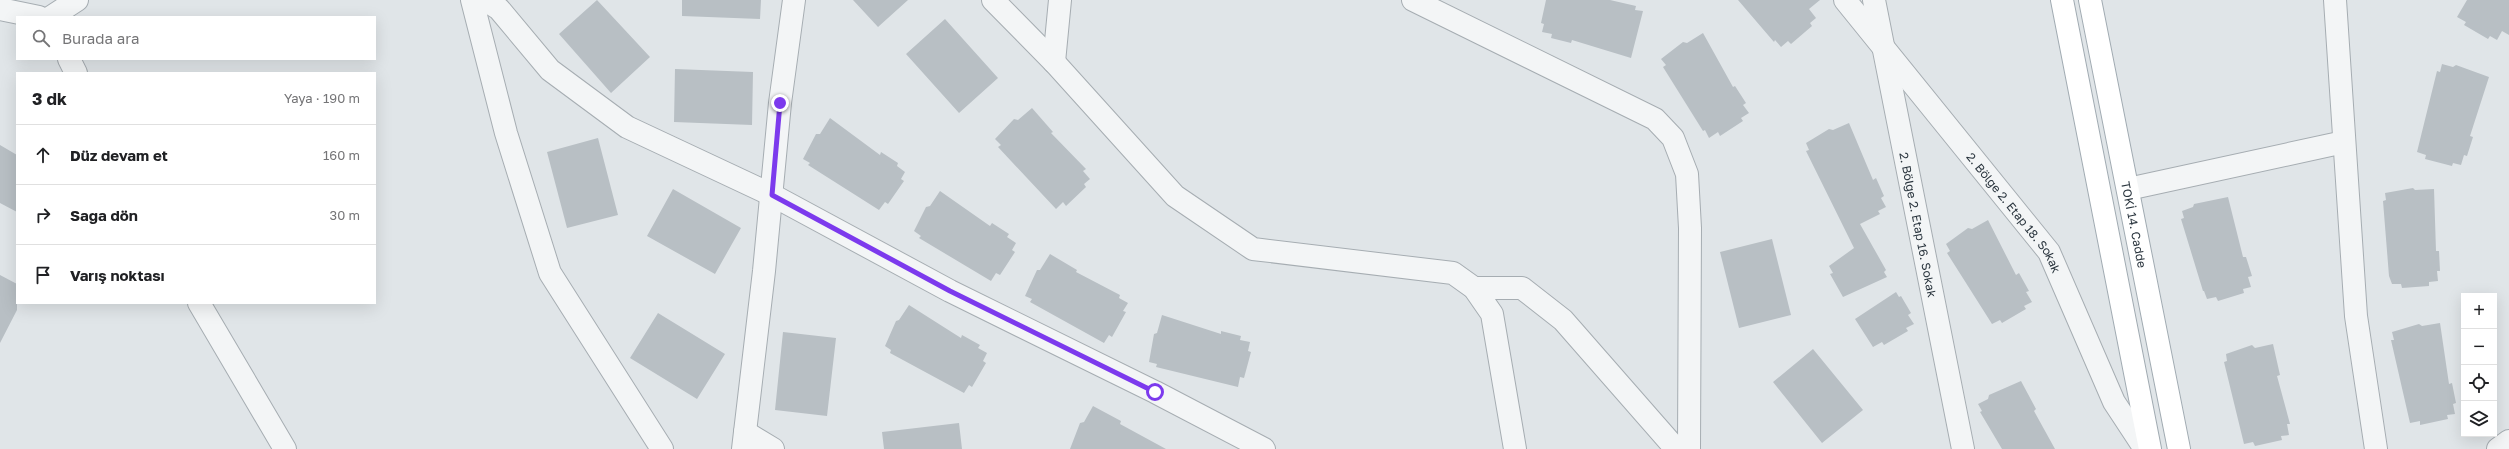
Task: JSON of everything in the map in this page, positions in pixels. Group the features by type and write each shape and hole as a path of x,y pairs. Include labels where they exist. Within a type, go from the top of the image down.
{"main road":[{"path":"2062,0 2150,449"},
{"name":"TOKİ 14. Cadde","path":"2090,0 2179,449"}],"street":[{"path":"53,16 77,0"},
{"path":"472,0 506,133 550,273 662,449"},
{"path":"485,0 499,9 550,70 627,127 772,195 950,291 1155,392 1264,449"},
{"path":"773,449 744,440 772,195 780,103 794,0"},
{"path":"993,0 1054,62 1175,196 1253,249 1453,273 1474,288 1492,314 1515,449"},
{"path":"1054,62 1060,0"},
{"path":"1413,0 1655,119 1673,138 1687,174 1690,228 1689,449"},
{"name":"2. Bölge 2. Etap 18. Sokak","path":"1845,0 1883,49 2049,252 2114,402 2145,449"},
{"name":"2. Bölge 2. Etap 16. Sokak","path":"1874,0 1963,449"},
{"path":"2335,0 2356,316 2376,449"},
{"path":"0,9 34,16"},
{"path":"70,60 76,72"},
{"path":"2128,189 2344,142"},
{"path":"1474,288 1522,288 1563,320 1676,449"},
{"path":"200,304 285,449"},
{"path":"2498,449 2509,441"}],"building":[{"path":"597,0 650,57 611,93 559,34"},
{"path":"682,0 761,0 760,19 682,16"},
{"path":"853,0 908,0 878,27"},
{"path":"1546,0 1610,0 1636,6 1635,10 1643,11 1631,58 1572,40 1571,43 1551,38 1552,34 1542,32 1544,24 1541,23"},
{"path":"1738,0 1820,0 1809,9 1816,18 1810,23 1812,26 1791,44 1788,41 1781,47 1775,40 1774,42"},
{"path":"2467,0 2509,0 2509,35 2502,31 2497,40 2490,36 2488,39 2464,25 2466,22 2457,17"},
{"path":"945,19 998,78 959,113 906,54"},
{"path":"1703,33 1733,87 1735,86 1746,103 1743,105 1749,113 1741,118 1743,121 1720,136 1718,132 1709,138 1705,130 1703,131 1663,67 1666,65 1661,59 1683,42 1687,43"},
{"path":"2442,64 2453,67 2456,65 2489,77 2470,136 2473,137 2467,156 2464,155 2461,165 2453,163 2452,166 2425,159 2426,155 2417,152 2437,71 2440,72"},
{"path":"675,69 753,72 752,125 674,122"},
{"path":"1032,108 1053,132 1051,133 1086,169 1083,171 1090,179 1084,184 1086,187 1066,206 1063,202 1056,209 998,147 1001,145 995,139 1014,119 1018,120"},
{"path":"830,118 880,155 881,152 898,163 897,166 905,172 901,179 904,181 888,204 885,202 879,210 808,165 810,163 803,159 816,134 820,134"},
{"path":"1849,123 1873,180 1876,178 1884,196 1881,198 1886,207 1878,211 1880,214 1860,224 1886,270 1884,272 1887,277 1843,297 1830,274 1833,273 1829,266 1854,248 1806,151 1809,150 1806,143 1829,129 1833,130"},
{"path":"598,138 618,215 567,228 547,152"},
{"path":"0,145 16,154 16,211 0,203"},
{"path":"2413,188 2415,190 2434,189 2436,251 2439,251 2440,271 2437,271 2438,281 2429,282 2429,286 2402,288 2401,284 2392,284 2389,276 2383,201 2386,200 2385,193"},
{"path":"673,189 741,228 715,274 647,236"},
{"path":"940,191 990,226 992,223 1009,234 1007,237 1016,243 1012,250 1015,252 1000,275 996,273 991,281 919,238 921,236 914,231 926,207 930,206"},
{"path":"2228,197 2243,257 2246,257 2252,276 2248,277 2251,287 2243,289 2244,293 2218,301 2216,297 2207,299 2203,291 2181,219 2184,218 2182,211 2193,207 2194,204"},
{"path":"1988,220 2016,275 2019,273 2029,291 2026,292 2032,302 2024,306 2026,309 2002,323 2000,320 1992,324 1947,253 1950,251 1946,244 1968,228 1972,229"},
{"path":"1772,239 1791,315 1739,328 1720,252"},
{"path":"1050,254 1077,270 1076,272 1120,295 1119,298 1128,303 1123,311 1126,312 1112,337 1109,335 1104,343 1030,302 1032,299 1025,296 1037,270 1040,270"},
{"path":"0,275 16,283 17,310 0,343"},
{"path":"1896,292 1899,297 1901,296 1911,313 1908,315 1914,324 1906,328 1908,331 1884,345 1882,342 1873,347 1855,319"},
{"path":"909,305 961,338 962,335 980,345 978,348 987,353 983,361 986,363 972,387 969,385 964,393 890,353 891,350 885,346 896,321 899,320"},
{"path":"658,313 725,354 697,399 630,358"},
{"path":"1162,315 1221,334 1221,331 1241,336 1240,340 1250,342 1248,351 1251,352 1244,378 1240,377 1238,387 1156,367 1157,364 1149,362 1154,334 1157,333"},
{"path":"2440,323 2449,384 2452,383 2456,403 2453,404 2455,414 2447,415 2448,419 2420,425 2420,421 2410,423 2391,340 2394,340 2392,332 2419,324 2422,326"},
{"path":"783,332 836,338 827,416 775,410"},
{"path":"2273,344 2280,375 2277,376 2290,424 2287,424 2289,435 2281,436 2282,440 2255,446 2253,442 2244,444 2224,362 2227,361 2226,354 2252,345 2255,348"},
{"path":"1813,349 1863,410 1822,443 1773,382"},
{"path":"2021,381 2036,409 2034,411 2055,449 2002,449 1980,412 1982,411 1978,404 1988,399 1989,395"},
{"path":"1093,406 1121,421 1120,424 1166,449 1070,449 1080,423 1084,422"},
{"path":"959,423 962,449 884,449 882,432"}],"route":[{"path":"780,103 772,195 950,291 1155,392"}]}
